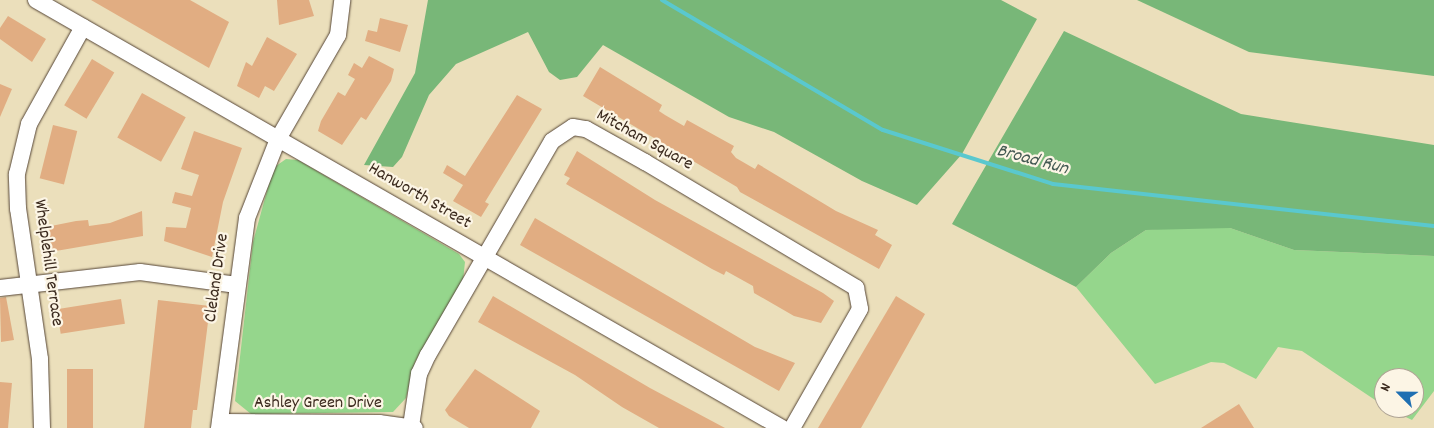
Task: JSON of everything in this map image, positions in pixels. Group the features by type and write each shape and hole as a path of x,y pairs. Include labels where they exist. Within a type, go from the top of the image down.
{"street":[{"name":"Hanworth Street","path":"36,0 782,428"},
{"name":"Cleland Drive","path":"220,425 247,218 278,139 338,35 342,0"},
{"name":"Whelplehill Terrace","path":"42,428 43,385 18,210 21,149 45,92 82,27"},
{"name":"Mitcham Square","path":"413,427 419,374 484,257 552,141 573,127 586,129 856,288 860,309 792,428"},
{"path":"0,288 29,283 140,272 237,285"},
{"name":"Ashley Green Drive","path":"220,425 413,427"}],"green space":[{"path":"428,0 1001,0 1037,19 962,154 917,205 862,181 774,132 729,117 603,45 577,77 560,80 549,72 528,32 456,64 429,95 402,157 393,167 364,165 415,73"},
{"path":"1137,0 1434,0 1434,76 1249,52"},
{"path":"1064,31 1241,114 1434,145 1434,256 1294,250 1230,228 1146,230 1111,253 1076,287 952,224"},
{"path":"286,159 298,160 459,254 465,262 463,281 415,362 406,398 393,412 251,414 235,401 253,242 270,180 276,166"},
{"path":"1181,227 1230,228 1294,250 1434,256 1434,391 1424,404 1424,368 1374,368 1374,399 1302,351 1278,347 1256,379 1224,363 1211,362 1155,384 1076,287 1111,253 1146,230"}],"building":[{"path":"91,0 190,0 229,22 209,68"},
{"path":"277,0 309,0 314,16 279,25"},
{"path":"8,16 46,39 32,62 0,39 0,28"},
{"path":"380,18 408,25 400,52 365,41 368,30 377,32"},
{"path":"267,37 297,54 274,91 265,86 259,98 237,86 246,62 252,66"},
{"path":"369,56 394,69 391,81 366,120 361,117 342,145 318,131 321,121 338,92 345,96 355,79 348,75 354,63 362,68"},
{"path":"92,59 114,72 86,119 64,105"},
{"path":"600,67 662,105 659,111 665,115 684,126 687,120 734,146 731,152 736,158 755,169 758,164 836,211 878,230 875,235 892,245 879,269 740,192 737,187 583,96"},
{"path":"0,84 12,89 0,117"},
{"path":"142,93 186,117 161,162 117,138"},
{"path":"517,95 542,109 485,202 489,204 481,217 453,201 463,185 443,173 447,165 465,176"},
{"path":"53,125 77,131 64,184 40,178"},
{"path":"194,131 242,148 223,202 212,257 164,241 166,227 186,228 191,208 172,203 175,192 192,196 199,175 181,169"},
{"path":"577,151 655,200 823,293 834,301 821,323 794,316 754,293 753,286 726,271 724,275 712,269 566,184 570,178 564,175"},
{"path":"142,211 143,236 50,252 46,227 88,220 89,226 110,223"},
{"path":"535,218 755,347 795,363 779,391 520,245"},
{"path":"493,296 650,388 725,428 659,428 622,407 575,375 478,322"},
{"path":"896,296 925,314 861,428 818,428"},
{"path":"6,297 14,340 1,342 0,298"},
{"path":"121,299 125,324 61,334 57,309"},
{"path":"158,300 210,306 197,410 193,410 191,428 144,428"},
{"path":"67,369 93,369 93,428 67,428"},
{"path":"475,369 540,411 531,428 469,428 449,416 445,410"},
{"path":"0,382 12,383 8,428 0,428"},
{"path":"1239,404 1254,428 1201,428"}],"waterway":[{"name":"Broad Run","path":"662,0 883,130 1053,184 1434,226"}]}
